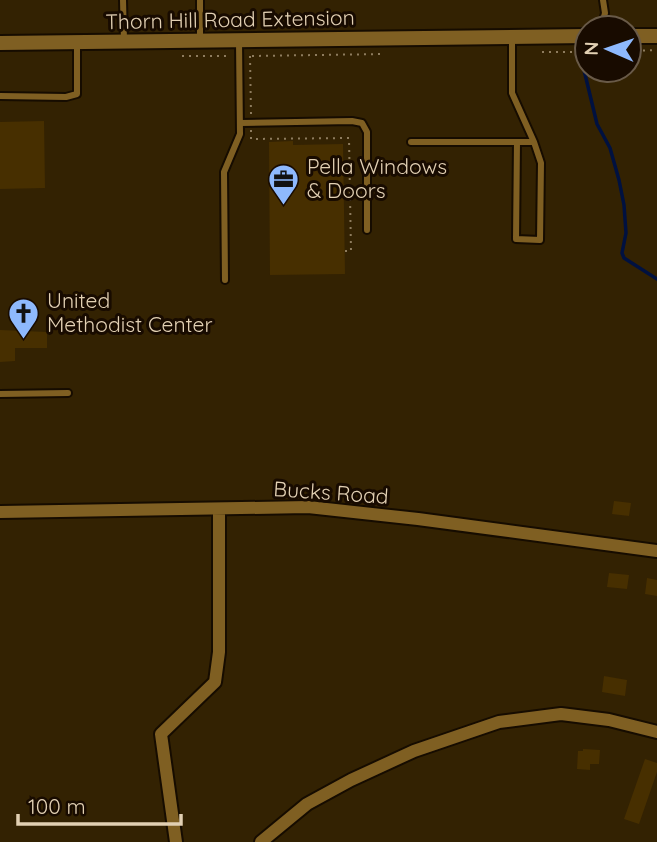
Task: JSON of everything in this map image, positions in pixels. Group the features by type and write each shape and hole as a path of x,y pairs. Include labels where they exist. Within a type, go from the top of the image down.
{"street":[{"name":"Thorn Hill Road Extension","path":"0,43 200,41 239,48 573,37"},
{"name":"Bucks Road","path":"0,512 308,507 657,551"},
{"path":"176,842 161,734 215,682 219,652 219,509"},
{"path":"261,842 307,804 342,785 414,751 499,722 561,714 609,720 657,732"}],"lane":[{"path":"124,0 125,42"},
{"path":"200,0 200,41"},
{"path":"512,37 512,93 541,163 540,240 516,239 517,142"},
{"path":"0,96 66,97 77,94 77,43"},
{"path":"225,281 224,172 237,143 240,122 239,48"},
{"path":"240,122 352,121 362,124 367,132 367,230"},
{"path":"411,142 534,142"},
{"path":"0,394 68,393"}],"path":[{"path":"182,56 239,48"},
{"path":"542,52 573,52"},
{"path":"345,251 351,251 349,138 251,139 250,56 384,54"}],"building":[{"path":"44,121 45,188 0,189 0,122"},
{"path":"293,141 293,145 343,144 345,274 270,275 269,142"},
{"name":"United Methodist Center","path":"0,330 47,332 47,348 15,348 15,361 0,362"},
{"path":"614,501 631,503 629,516 612,514"},
{"path":"609,573 629,575 627,589 607,587"},
{"path":"647,578 657,580 657,596 645,594"},
{"path":"604,676 627,680 625,696 602,692"},
{"path":"600,750 599,764 590,764 590,770 577,769 578,751"},
{"path":"645,759 657,763 657,772 639,824 624,819"}],"waterway":[{"path":"587,84 597,124 610,148 619,180 626,233 622,253 624,258 657,279"}],"place":[{"name":"Pella Windows & Doors","path":"284,206"},
{"name":"United Methodist Center","path":"24,340"}]}
